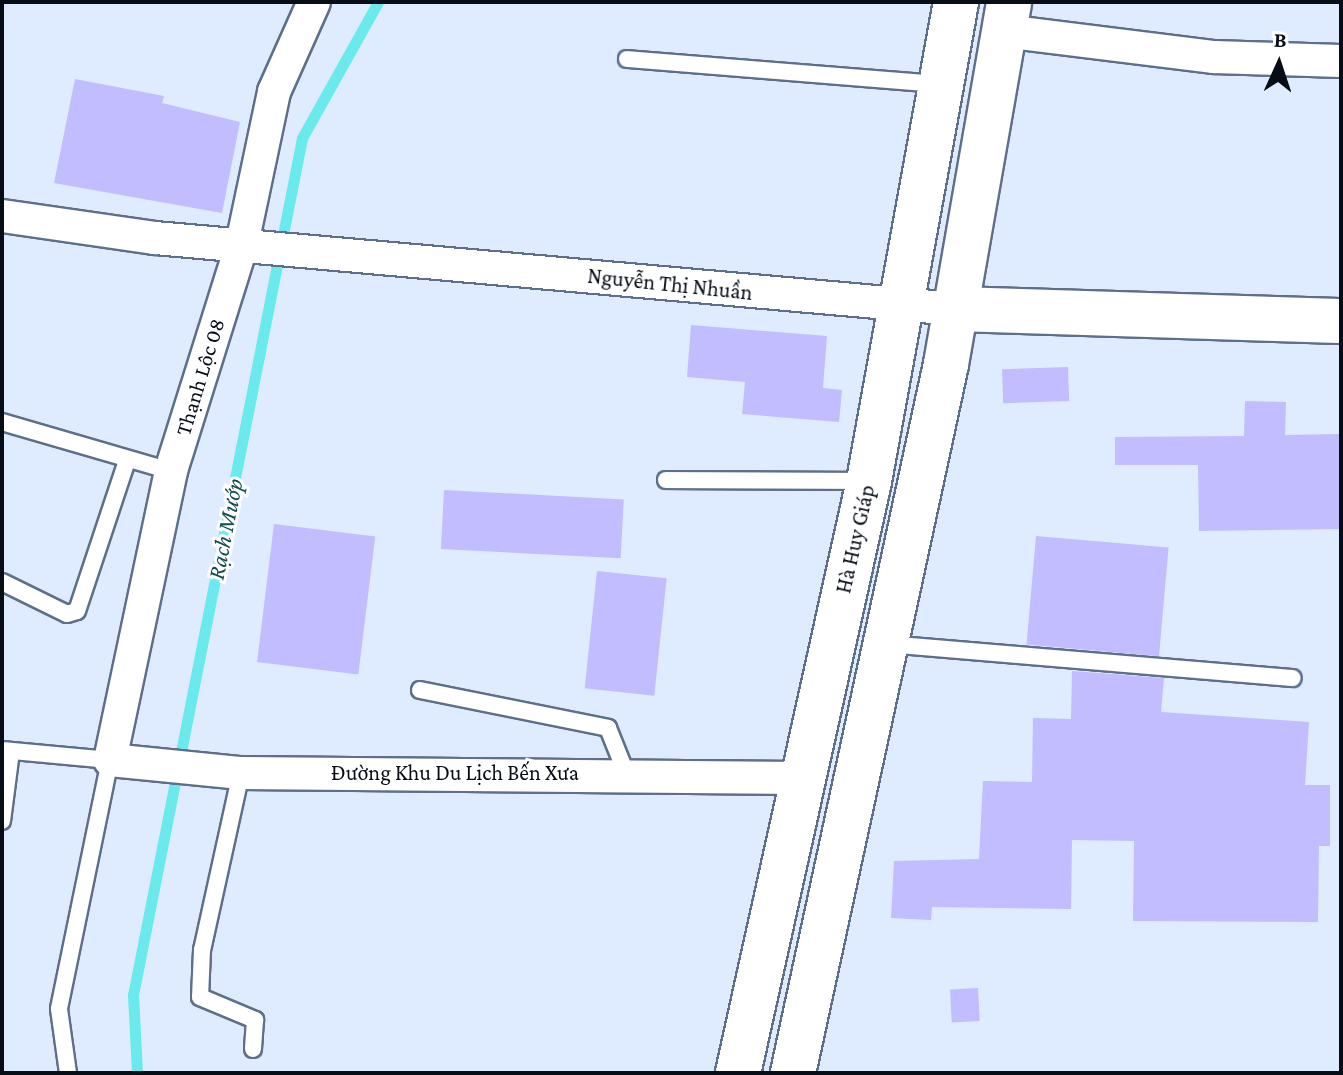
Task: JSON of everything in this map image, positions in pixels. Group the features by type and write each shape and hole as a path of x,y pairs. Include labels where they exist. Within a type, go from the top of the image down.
{"main road":[{"name":"Hà Huy Giáp","path":"738,1073 869,481 956,2"},
{"path":"793,1073 955,309 1007,16"},
{"name":"Nguyễn Thị Nhuần","path":"955,309 1341,321"}],"street":[{"name":"Thạnh Lộc 08","path":"110,760 171,471 242,244 274,92 314,2"},
{"path":"1007,16 1214,57 1341,61"},
{"name":"Nguyễn Thị Nhuần","path":"2,216 242,244 955,309"},
{"name":"Đường Khu Du Lịch Bến Xưa","path":"110,760 241,773 626,773 801,778"}],"lane":[{"path":"627,59 941,84"},
{"path":"2,422 127,461 171,471"},
{"path":"2,582 67,614 77,611 127,461"},
{"path":"666,480 869,481"},
{"path":"884,643 1293,678"},
{"path":"420,690 608,728 626,773"},
{"name":"Đường Khu Du Lịch Bến Xưa","path":"2,821 6,751 110,760"},
{"path":"68,1073 59,1009 110,760"},
{"path":"241,773 202,950 200,997 255,1020 253,1049"}],"building":[{"path":"75,79 164,96 162,103 240,122 222,213 54,183"},
{"path":"691,325 827,336 823,388 842,390 839,422 742,414 745,382 687,377"},
{"path":"1068,367 1069,401 1003,403 1002,369"},
{"path":"1245,401 1286,402 1285,435 1341,434 1341,529 1199,531 1198,465 1115,465 1115,437 1244,436"},
{"path":"444,490 624,499 621,558 441,549"},
{"path":"274,524 375,536 358,674 257,662"},
{"path":"1036,536 1168,548 1159,656 1027,645"},
{"path":"597,571 667,578 654,696 585,688"},
{"path":"1072,671 1164,678 1161,712 1309,722 1305,785 1330,785 1330,846 1319,846 1318,922 1133,921 1134,841 1072,840 1071,909 932,907 931,920 891,918 894,861 979,859 983,781 1032,782 1033,718 1071,719"},
{"path":"978,988 980,1021 952,1022 950,989"}],"waterway":[{"name":"Rạch Mướp","path":"137,1073 133,995 302,138 378,2"}]}
